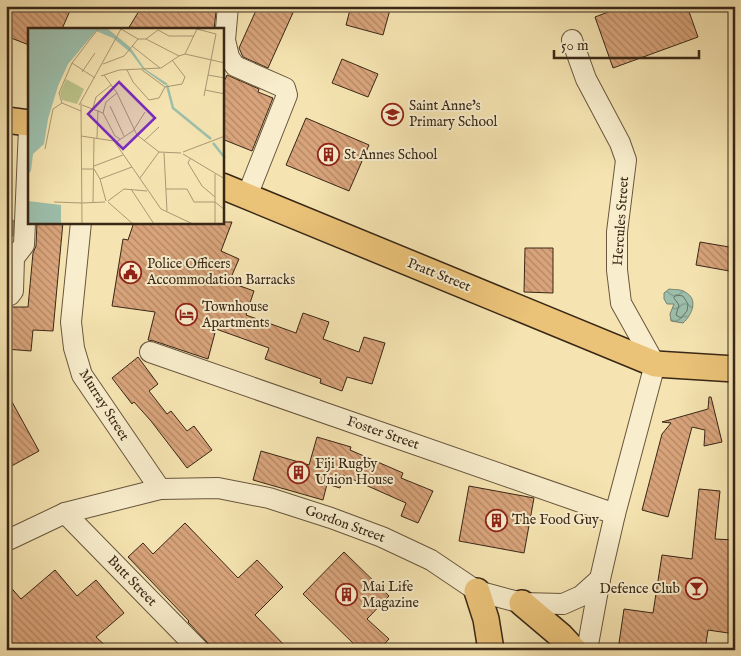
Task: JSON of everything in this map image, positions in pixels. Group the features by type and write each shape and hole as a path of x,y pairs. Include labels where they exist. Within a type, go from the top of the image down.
{"main road":[{"path":"6,120 28,123"},
{"name":"Pratt Street","path":"224,187 655,364 735,369"},
{"path":"477,591 486,619 491,650"},
{"path":"522,603 561,636 574,650"}],"street":[{"path":"228,6 225,40 228,58 235,66 285,88 287,95 247,196"},
{"name":"Hercules Street","path":"572,40 586,79 620,143 626,160 617,232 617,270 621,303 655,364"},
{"path":"6,295 10,295 13,291 14,258 24,245 28,151"},
{"name":"Murray Street","path":"81,224 71,322 74,348 82,375 160,489"},
{"name":"Foster Street","path":"150,352 615,514"},
{"path":"587,650 600,579 615,514 655,364"},
{"name":"Gordon Street","path":"6,540 65,513 160,489 218,488 269,498 382,537 431,560 477,591 522,603 563,604 582,596 600,579"},
{"name":"Butt Street","path":"65,513 199,650"}],"water":[{"path":"669,289 683,291 692,299 693,307 683,323 671,321 670,314 674,304 667,304 664,299 664,293"}],"building":[{"path":"6,6 72,6 62,28 28,28 28,45 6,36"},
{"path":"142,6 206,6 216,12 214,28 129,28"},
{"path":"258,6 296,6 268,68 243,57 239,48"},
{"path":"351,6 391,6 383,35 346,25"},
{"path":"624,6 687,6 698,37 613,68 595,17"},
{"path":"342,59 378,74 368,97 332,83"},
{"path":"227,75 259,89 258,92 273,98 252,151 224,140 224,82"},
{"name":"St Annes School","path":"306,118 369,145 349,191 286,165"},
{"path":"6,220 13,220 13,236 6,235"},
{"path":"224,222 232,222 221,251 239,259 229,282 254,291 246,315 296,333 303,313 329,322 323,339 359,352 364,337 385,343 372,384 347,377 342,391 320,383 321,379 265,359 269,348 216,329 208,359 148,340 155,312 112,306 123,239 128,240 133,224 224,224"},
{"path":"37,224 63,224 53,331 33,330 31,351 6,349 6,307 28,307 33,253 36,246"},
{"path":"700,242 735,248 735,272 696,265"},
{"path":"525,248 553,248 553,293 524,292"},
{"path":"138,357 158,384 149,391 167,414 171,411 187,431 194,426 212,450 187,468 151,421 134,402 132,404 112,378"},
{"path":"6,391 39,451 6,469"},
{"path":"709,397 711,397 722,442 704,446 705,430 692,427 668,517 642,510 662,434 671,423 662,422 708,409"},
{"path":"317,437 351,447 350,450 403,473 401,478 433,491 418,523 401,516 406,503 343,475 340,488 327,484 323,500 253,480 261,451 309,465"},
{"name":"The Food Guy","path":"469,486 534,498 524,553 459,541"},
{"name":"Defence Club","path":"699,489 720,491 715,539 735,540 735,634 708,630 705,650 618,650 624,609 653,613 662,555 692,559"},
{"path":"185,523 238,578 257,560 283,587 255,615 289,650 212,650 189,621 128,557 143,543 153,554"},
{"name":"Mai Life Magazine","path":"344,552 389,596 367,619 389,639 379,650 360,650 303,594"},
{"path":"55,570 77,596 96,580 124,613 96,637 110,650 6,650 6,582 21,599"}],"place":[{"name":"Saint Anne's Primary School","path":"393,114"},
{"name":"St Annes School","path":"328,155"},
{"name":"Police Officers Accommodation Barracks","path":"131,272"},
{"name":"Townhouse Apartments","path":"186,315"},
{"name":"Fiji Rugby Union House","path":"299,472"},
{"name":"The Food Guy","path":"496,520"},
{"name":"Defence Club","path":"696,589"},
{"name":"Mai Life Magazine","path":"346,595"}]}
